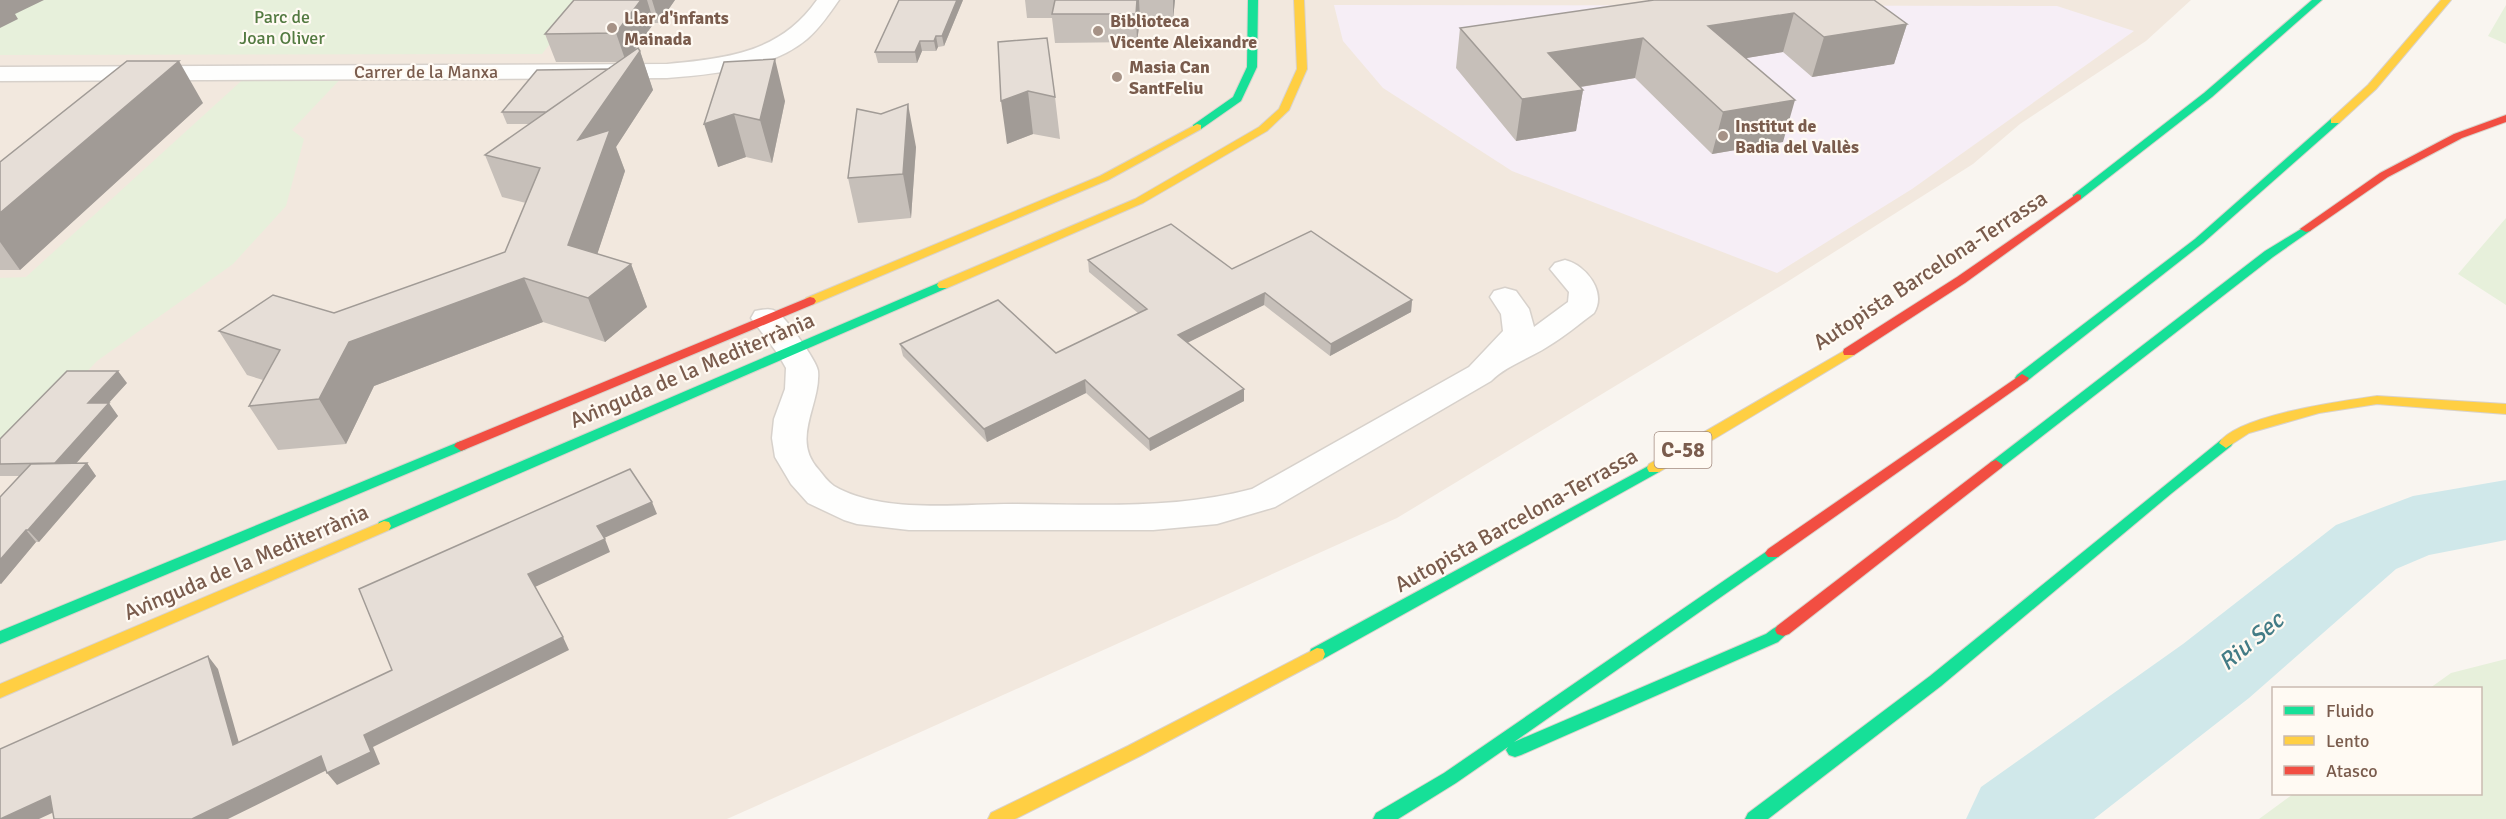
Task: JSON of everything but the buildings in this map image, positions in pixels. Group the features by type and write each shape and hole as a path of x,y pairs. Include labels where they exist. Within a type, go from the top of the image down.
{"main road":[{"name":"Avinguda de la Mediterrània","path":"0,638 1104,178 1168,145 1220,113 1237,99 1252,66 1253,0"},
{"name":"Avinguda de la Mediterrània","path":"0,691 1138,201 1208,164 1263,129 1284,110 1302,69 1299,0"},
{"name":"Autopista Barcelona-Terrassa","path":"997,819 1251,689 1467,573 1641,475 1906,315 2015,243 2103,178 2189,112 2317,0"},
{"path":"1382,819 1450,778 2010,387 2181,255 2280,172 2372,87 2446,0"},
{"path":"1450,778 1772,638 2269,254 2384,175 2458,136 2506,118"},
{"path":"1754,819 1816,774 1985,640 2162,490 2244,430 2319,409 2378,400 2506,409"}],"street":[{"name":"Carrer de la Manxa","path":"0,74 667,71 711,67 749,59 776,49 795,38 828,0"},
{"path":"766,318 792,350 802,368 801,389 791,419 789,438 792,457 803,475 820,494 857,511 909,517 1153,517 1217,511 1263,498 1540,338 1583,306 1584,291 1565,269"},
{"path":"1480,374 1519,333 1519,322 1514,308 1505,297"}],"shaded area":[{"path":"0,0 2191,0 2146,41 2020,124 1973,164 1787,282 1397,518 727,819 0,819"},
{"name":"Institut de Badia del Vallès","path":"1334,5 2057,6 2134,31 1912,189 1777,273 1512,171 1383,88 1343,41"}],"green space":[{"name":"Parc de Joan Oliver","path":"0,0 584,0 542,54 0,55"},
{"path":"2506,5 2506,44 2488,36"},
{"path":"347,72 292,130 304,139 286,206 233,264 97,361 0,463 0,278 26,277 250,73"},
{"path":"2506,218 2506,305 2458,274"},
{"path":"2506,659 2506,819 2259,819 2292,795 2482,795 2482,687 2431,687 2451,673"}],"waterway":[{"name":"Riu Sec","path":"2017,819 2216,671 2366,547 2413,527 2506,510"}],"traffic: fast":[{"path":"1197,127 1237,99 1252,67 1253,0"},
{"path":"2077,197 2208,95 2317,0"},
{"path":"2022,378 2199,241 2335,121"},
{"path":"1996,465 2269,254 2306,229"},
{"path":"384,526 943,285"},
{"path":"1754,819 1936,681 2167,489 2226,443"},
{"path":"0,638 461,446"},
{"path":"1317,654 1654,468"},
{"path":"1382,819 1450,778 1773,553"},
{"path":"1515,750 1772,638 1783,630"}],"traffic: slow":[{"path":"943,285 1139,201 1263,129 1284,110 1302,69 1299,0"},
{"path":"2335,121 2372,87 2446,0"},
{"path":"810,301 1104,178 1197,127"},
{"path":"1654,468 1849,352"},
{"path":"2226,443 2244,430 2319,409 2377,400 2506,409"},
{"path":"0,691 384,526"},
{"path":"997,819 1134,751 1317,654"}],"traffic: jam":[{"path":"2306,229 2384,175 2458,136 2506,118"},
{"path":"1849,352 1961,280 2077,197"},
{"path":"461,446 810,301"},
{"path":"1773,553 2022,378"},
{"path":"1783,630 1996,465"}],"place":[{"name":"Llar d'infants Mainada","path":"612,28"},
{"name":"Biblioteca Vicente Aleixandre","path":"1098,31"},
{"name":"Masia Can SantFeliu","path":"1117,77"},
{"name":"Institut de Badia del Vallès","path":"1723,136"}]}
